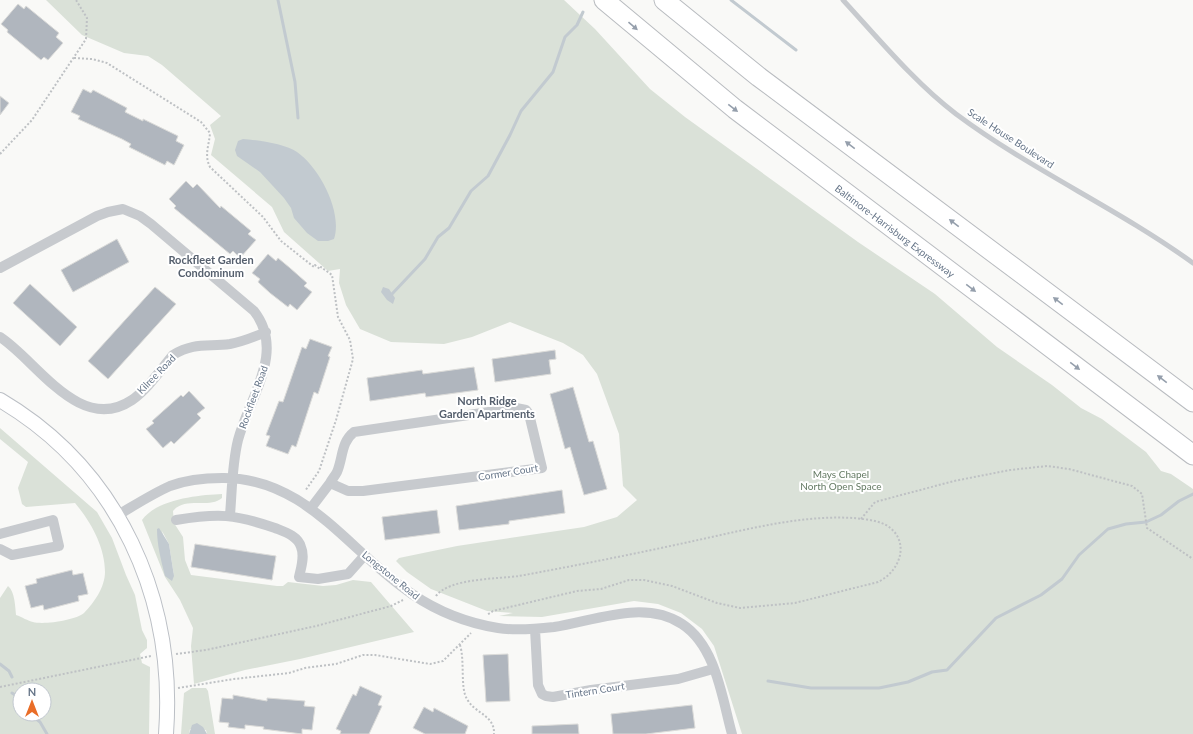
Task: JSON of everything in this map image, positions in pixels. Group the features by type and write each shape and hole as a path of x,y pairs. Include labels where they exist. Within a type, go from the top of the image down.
{"highway":[{"name":"Baltimore-Harrisburg Expressway","path":"604,0 735,110 1193,455"},
{"path":"664,0 759,77 1193,402"}],"main road":[{"path":"0,400 43,430 74,459 100,489 118,516 146,575 158,615 165,654 167,689 166,734"}],"street":[{"name":"Rockfleet Road","path":"0,268 97,216 123,209 140,216 152,224 248,306 261,320 266,332 268,343 266,363 238,439 230,516"},
{"name":"Kilree Road","path":"0,337 78,404 100,408 112,408 132,399 173,355 182,350 203,344 230,344 266,332"},
{"name":"Cormer Court","path":"311,508 337,472 345,444 349,436 354,432 516,408 526,410 529,414 542,468 363,491 348,491 330,483"},
{"name":"Longstone Road","path":"118,516 152,495 171,486 210,478 233,478 256,481 272,486 291,495 311,508 410,592 430,605 475,623 498,628 535,629 641,612 671,618 683,624 695,635 703,647 713,669 732,734"},
{"path":"176,520 203,516 230,516 250,520 285,532 298,541 302,547 299,577 318,579 348,574 365,555"},
{"path":"0,534 53,520 59,546 12,555 0,549"},
{"name":"Tintern Court","path":"535,629 538,685 539,689 546,696 553,697 591,690 678,679 713,669"}],"lane":[{"name":"Scale House Boulevard","path":"843,0 888,50 955,113 1009,150 1126,218 1193,262"}],"path":[{"path":"0,154 32,120 86,39 88,27 87,18 76,0"},
{"path":"74,58 92,59 107,63 201,122 210,133 206,153 210,167 264,217 281,240 314,267 315,265 320,269 321,267 332,276 338,317 350,340 353,359 336,420 319,471 305,491"},
{"path":"861,519 875,502 954,481 1010,470 1047,466 1069,469 1132,486 1142,494 1147,528 1193,559"},
{"path":"436,596 445,589 463,583 515,576 599,561 794,521 830,518 876,521 886,525 896,533 900,542 901,556 888,577 878,582 795,603 740,608 717,603 672,586 644,580 629,580 601,589 577,591 493,611 475,623"},
{"path":"0,687 125,661 165,654 188,653 254,640 392,606 403,600"},
{"path":"167,689 191,687 241,678 289,673 305,668 336,664 363,655 375,655 430,664 444,661 471,633"},
{"path":"460,645 463,655 463,683 466,698 470,704 490,719 494,725 494,734"}],"green space":[{"name":"Mays Chapel North Open Space","path":"46,0 564,0 595,29 650,89 685,117 858,242 935,294 997,347 1052,385 1081,408 1102,419 1146,452 1161,471 1171,474 1193,489 1193,734 742,734 714,646 702,629 681,613 658,604 634,601 542,617 499,616 513,613 487,611 431,589 407,572 396,561 399,558 457,546 584,527 617,517 637,500 623,486 619,434 597,374 583,355 563,343 510,322 472,337 444,344 391,342 360,329 346,305 339,283 340,269 328,271 284,232 272,207 211,155 215,139 210,125 221,116 162,65 148,56 124,53 82,35"},
{"path":"0,428 97,512 112,538 135,595 142,630 147,640 147,648 140,654 142,663 150,667 149,734 0,734 0,598 8,586 13,595 16,615 38,623 52,622 67,620 80,616 84,613 92,604 101,589 105,578 103,553 100,544 92,527 75,503 26,507 22,504 18,488 28,462 0,439"},
{"path":"222,494 222,498 211,503 184,504 173,511 174,523 183,537 185,560 191,575 277,586 283,586 288,582 323,586 336,585 353,580 371,582 414,632 300,659 245,670 194,684 191,646 193,628 180,600 165,577 142,520 158,507 168,503 191,497","holes":["162,531 169,544 174,576"]},
{"path":"192,688 206,688 208,691 215,734 207,734 206,730 190,729 189,734 181,734 184,693"}],"shaded area":[{"path":"243,139 263,141 286,147 297,152 305,159 321,179 332,204 336,228 334,239 328,241 318,241 307,233 294,218 291,208 284,198 260,172 237,156 235,150 238,141"},
{"path":"383,287 389,289 395,298 393,304 387,300 381,292"},
{"path":"159,528 169,544 174,576 172,581 165,576 162,564 157,535 157,529"},
{"path":"197,723 203,727 207,734 189,734 192,725"}],"building":[{"path":"18,4 24,9 26,6 59,33 56,37 63,43 48,60 44,57 41,60 7,32 8,30 1,24"},
{"path":"83,89 91,93 93,90 127,108 125,112 178,136 176,141 184,145 174,165 167,161 165,165 129,147 131,144 122,139 78,119 80,116 71,112"},
{"path":"0,96 9,103 0,115"},
{"path":"186,181 193,188 197,184 220,208 221,206 251,231 248,234 256,240 240,258 233,251 230,254 174,208 176,206 169,199"},
{"path":"117,239 129,262 73,292 61,270"},
{"path":"268,254 276,261 278,258 290,268 307,283 304,286 312,292 297,310 290,304 288,307 270,293 258,282 260,279 252,273"},
{"path":"30,284 77,327 60,346 13,303"},
{"path":"155,287 176,304 108,379 88,361"},
{"path":"310,339 332,347 328,356 330,357 318,394 314,392 296,447 292,445 288,454 266,446 270,436 266,435 279,401 283,402 302,347 306,349"},
{"path":"555,350 556,359 549,360 551,374 495,382 492,359"},
{"path":"474,367 478,390 426,397 425,393 370,401 367,378 422,370 423,374"},
{"path":"573,387 589,442 593,441 607,489 584,495 570,447 565,449 550,394"},
{"path":"189,391 205,408 197,414 201,418 174,444 171,441 163,448 146,429 154,423 152,421 181,395 183,397"},
{"path":"562,490 565,513 509,521 509,524 459,530 456,506"},
{"path":"437,510 440,533 385,540 382,517"},
{"path":"195,544 276,556 272,580 191,567"},
{"path":"72,570 73,575 83,573 88,594 78,596 79,601 44,610 43,605 31,608 25,586 37,583 36,579"},
{"path":"508,654 510,701 486,702 483,655"},
{"path":"360,686 382,696 378,705 382,706 369,734 340,734 341,731 336,729 353,694 356,696"},
{"path":"233,695 267,701 267,698 305,701 304,706 315,707 312,730 302,729 302,734 245,725 245,729 228,727 229,723 219,722 222,698 233,699"},
{"path":"692,705 695,728 646,734 613,734 611,714"},
{"path":"424,707 433,712 434,708 468,726 465,734 425,734 413,728"},
{"path":"578,724 579,734 532,734 532,726"}],"waterway":[{"path":"278,0 295,82 298,118"},
{"path":"731,0 796,50"},
{"path":"392,294 425,259 438,237 449,228 471,191 488,176 521,111 553,72 565,37 577,25 583,12"},
{"path":"768,681 811,688 879,688 908,682 932,672 947,670 996,618 1041,595 1062,579 1079,555 1108,529 1126,524 1146,522 1161,515 1179,501 1193,494"},
{"path":"0,664 9,671 12,677"},
{"path":"40,722 47,734"}],"district":[{"name":"Rockfleet Garden Condominum","path":"211,266"},
{"name":"North Ridge Garden Apartments","path":"487,407"}]}
